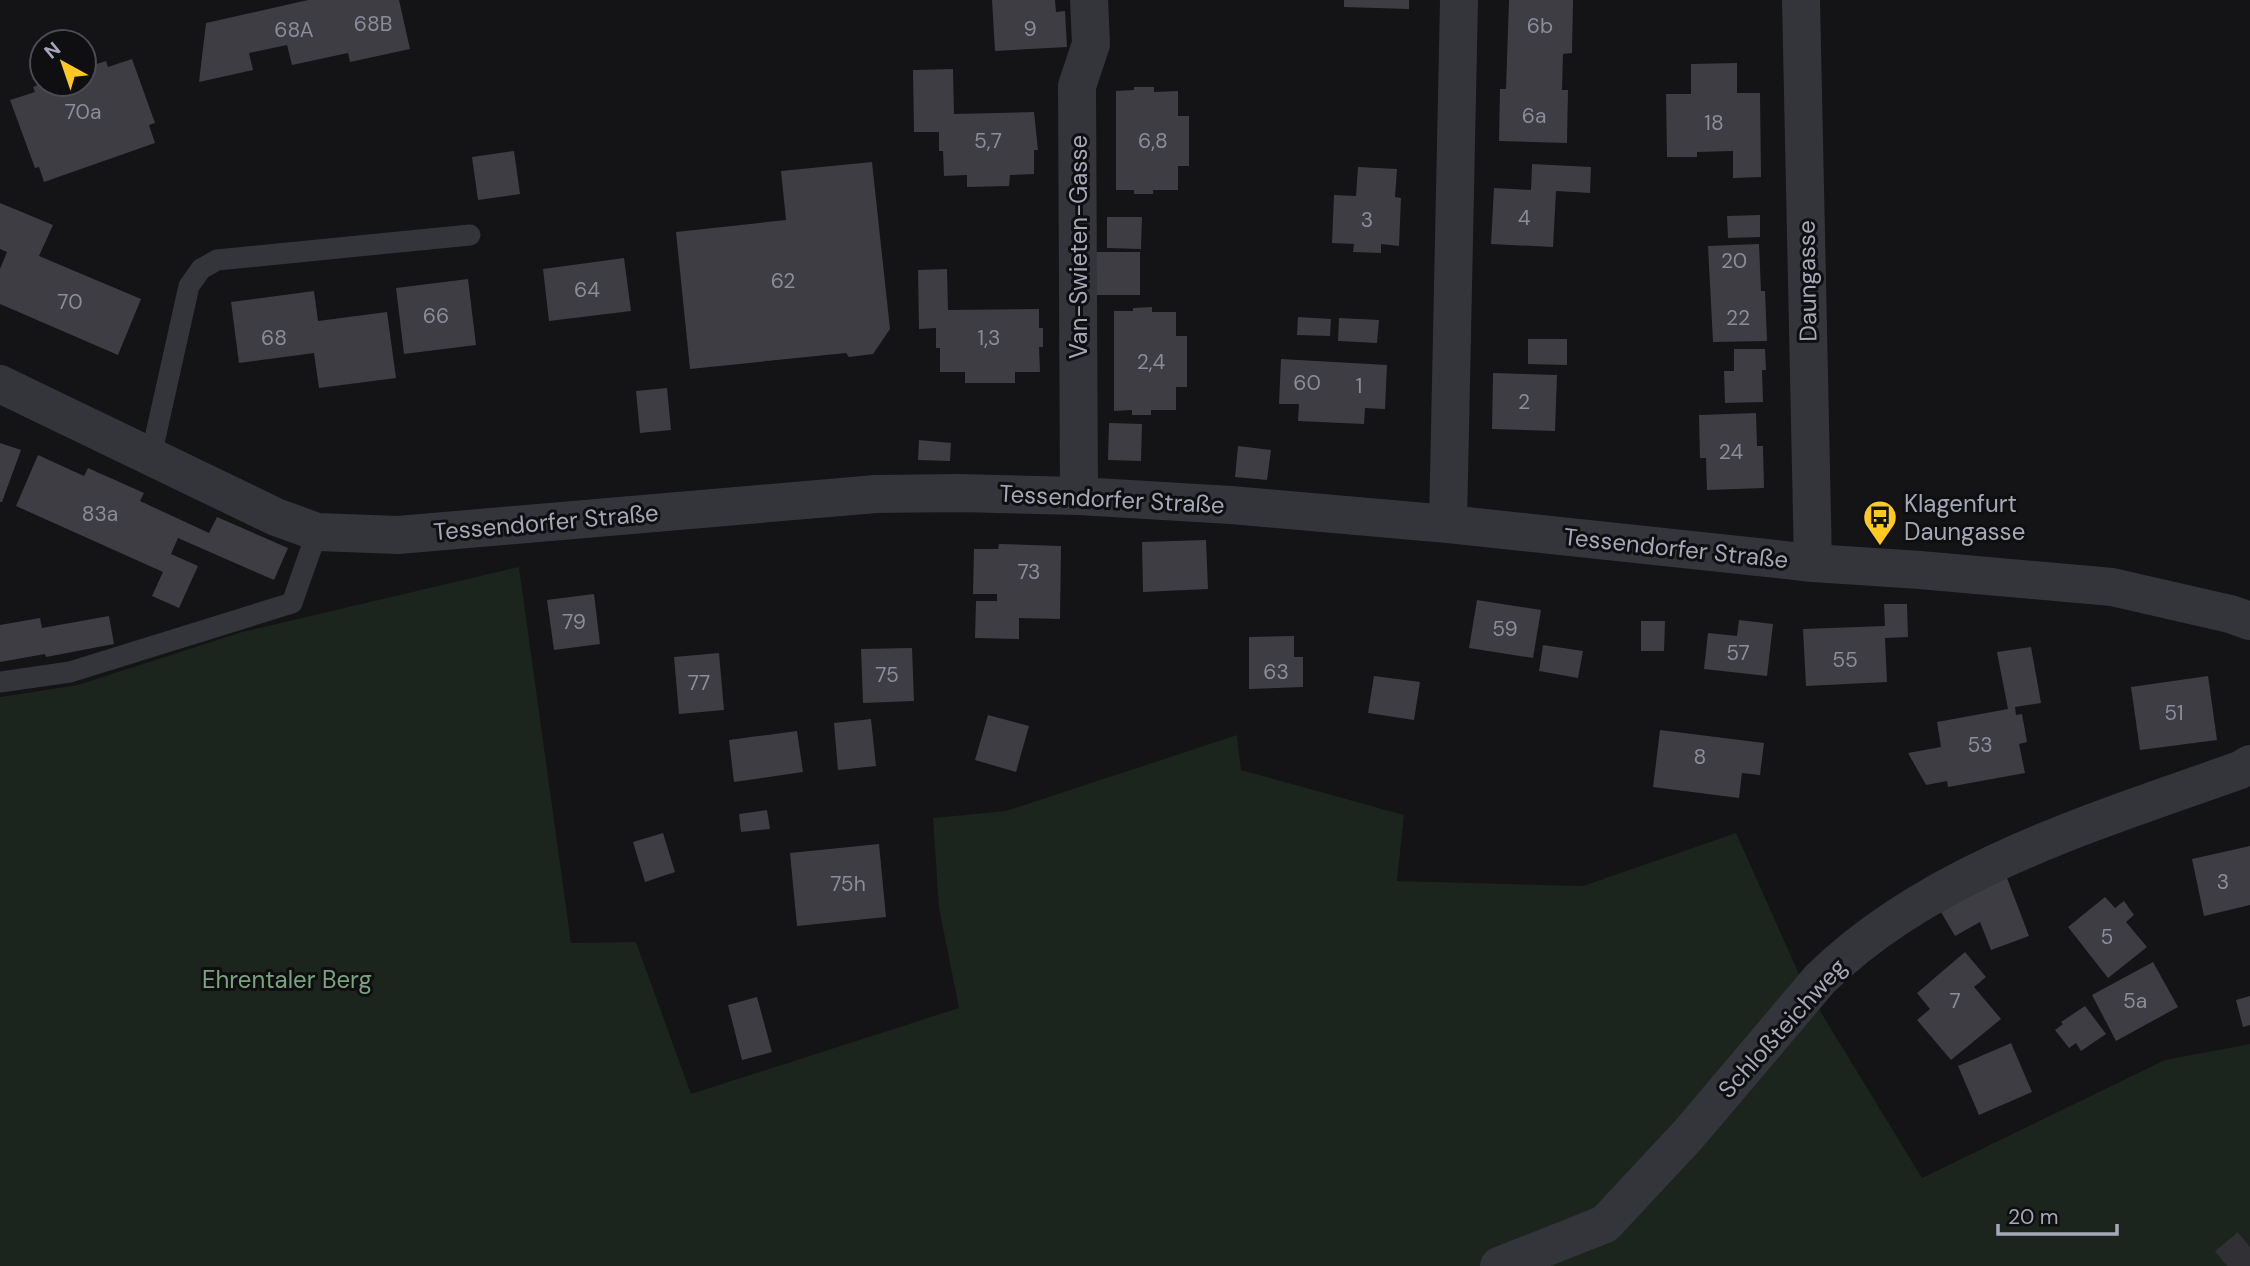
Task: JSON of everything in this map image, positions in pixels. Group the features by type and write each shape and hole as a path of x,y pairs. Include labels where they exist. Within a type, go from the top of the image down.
{"street":[{"name":"Van-Swieten-Gasse","path":"1079,496 1077,86 1091,44 1089,0"},
{"path":"1448,524 1459,0"},
{"name":"Daungasse","path":"1801,0 1813,563"},
{"name":"Tessendorfer Straße","path":"0,384 276,517 317,532 398,535 876,494 1079,496 1231,505 1448,524 1813,563 2112,587 2250,621"},
{"name":"Schloßteichweg","path":"1499,1266 1605,1224 1688,1135 1820,979 1838,962 1910,908 2037,842 2240,770 2250,764"}],"lane":[{"path":"150,456 189,286 201,269 217,260 470,235"},
{"path":"0,682 70,672 292,603 317,532"}],"green space":[{"name":"Ehrentaler Berg","path":"519,567 571,943 636,942 691,1094 959,1008 939,908 933,818 1006,811 1237,735 1241,770 1404,815 1397,881 1583,886 1736,833 1803,983 1922,1178 2165,1060 2250,1044 2250,1266 0,1266 0,697 78,685 242,632"}],"building":[{"path":"308,0 399,0 410,49 350,62 348,53 292,65 287,45 249,53 253,70 199,82 206,23"},
{"path":"992,0 1055,0 1056,12 1065,11 1067,47 995,51"},
{"path":"1344,0 1409,0 1409,9 1344,7"},
{"path":"1509,0 1573,0 1572,53 1563,54 1562,90 1568,90 1567,143 1499,141 1500,89 1506,89"},
{"path":"132,59 155,123 149,125 155,143 44,182 39,167 35,168 10,100 28,94 28,98 98,98 98,64 106,61 108,67"},
{"path":"1737,63 1737,93 1760,93 1761,177 1733,178 1733,151 1697,152 1697,157 1667,157 1666,94 1691,94 1691,64"},
{"path":"953,69 954,114 1034,112 1038,150 1034,150 1034,174 1010,175 1009,186 967,187 967,175 944,176 943,151 939,151 939,132 914,132 913,70"},
{"path":"1134,87 1154,87 1154,92 1178,91 1178,116 1189,116 1189,166 1178,166 1178,190 1153,190 1153,194 1134,194 1134,190 1116,190 1116,91 1134,90"},
{"path":"514,151 520,194 478,200 472,157"},
{"path":"872,162 890,329 873,354 849,357 846,353 690,369 676,232 786,220 781,171"},
{"path":"1532,164 1591,167 1590,193 1556,191 1553,247 1491,244 1494,188 1531,190"},
{"path":"1358,167 1397,169 1395,197 1401,198 1399,246 1381,244 1381,253 1353,252 1354,244 1332,243 1334,195 1356,196"},
{"path":"0,203 53,225 39,256 141,299 118,355 0,304 0,269 7,252 0,249"},
{"path":"1760,215 1760,237 1728,238 1727,216"},
{"path":"1107,217 1142,217 1141,249 1107,248"},
{"path":"1759,244 1761,291 1765,291 1767,341 1713,342 1708,246"},
{"path":"1096,252 1140,252 1140,295 1096,295"},
{"path":"624,258 631,311 549,321 543,269"},
{"path":"947,269 948,310 1039,309 1039,328 1043,328 1043,347 1039,347 1040,372 1015,372 1015,383 965,383 965,372 940,372 940,348 936,348 936,328 919,329 918,270"},
{"path":"468,279 476,345 404,354 396,288"},
{"path":"314,291 318,321 387,312 396,378 319,388 314,353 239,363 231,302"},
{"path":"1152,307 1152,312 1176,312 1176,336 1187,336 1187,387 1176,387 1176,410 1151,410 1151,415 1132,415 1132,410 1114,411 1114,311"},
{"path":"1298,317 1331,319 1330,336 1297,335"},
{"path":"1339,318 1379,320 1377,343 1338,341"},
{"path":"1528,339 1567,339 1567,365 1528,364"},
{"path":"1734,349 1765,349 1766,370 1762,370 1763,402 1725,403 1724,371 1734,371"},
{"path":"1281,359 1387,365 1385,409 1365,408 1364,424 1298,421 1299,404 1279,404"},
{"path":"1493,373 1557,375 1555,431 1492,429"},
{"path":"667,388 671,430 640,433 636,391"},
{"path":"1756,413 1757,446 1763,446 1764,488 1707,490 1706,458 1700,458 1699,415"},
{"path":"1109,423 1142,424 1141,461 1108,460"},
{"path":"919,440 951,443 950,461 918,460"},
{"path":"0,443 21,450 2,502 0,502"},
{"path":"1238,446 1271,450 1267,480 1235,477"},
{"path":"38,455 84,476 88,468 144,493 140,501 209,533 217,517 288,548 274,580 178,538 171,554 198,566 179,608 152,596 163,572 16,506"},
{"path":"1206,540 1208,589 1143,592 1142,542"},
{"path":"999,544 1061,546 1060,619 1019,618 1019,639 975,638 976,601 997,601 997,594 973,594 974,549 998,549"},
{"path":"594,594 600,644 554,650 547,600"},
{"path":"1477,600 1541,610 1533,658 1469,648"},
{"path":"1884,604 1907,604 1908,637 1885,638 1887,682 1806,686 1803,629 1885,626"},
{"path":"109,616 114,644 46,657 45,654 0,662 0,625 40,618 42,628"},
{"path":"1739,620 1773,624 1767,676 1704,669 1708,633 1737,636"},
{"path":"1641,621 1665,621 1664,651 1641,651"},
{"path":"1294,636 1294,657 1303,657 1303,687 1249,689 1249,637"},
{"path":"1543,645 1583,651 1578,678 1539,671"},
{"path":"2031,647 2041,703 2015,707 2016,715 2022,714 2027,742 2019,744 2025,773 1948,787 1947,781 1926,785 1908,753 1941,747 1937,722 2008,709 1997,652"},
{"path":"912,648 914,701 863,703 861,649"},
{"path":"719,653 724,710 679,714 674,657"},
{"path":"1374,676 1420,682 1414,720 1368,713"},
{"path":"2208,676 2217,740 2140,750 2131,687"},
{"path":"988,715 1029,726 1016,772 975,760"},
{"path":"871,719 876,766 838,770 834,723"},
{"path":"1660,730 1764,743 1760,775 1742,773 1739,798 1653,787"},
{"path":"797,731 803,772 734,782 729,740"},
{"path":"767,810 770,829 741,832 739,814"},
{"path":"663,833 675,872 645,882 633,842"},
{"path":"879,844 886,917 797,926 790,853"},
{"path":"2250,846 2250,905 2204,916 2192,859"},
{"path":"2007,878 2029,936 1991,950 1980,922 1955,936 1941,912"},
{"path":"2105,897 2115,908 2124,901 2134,915 2126,922 2147,947 2108,978 2068,927"},
{"path":"1965,952 1986,977 1974,987 2001,1019 1951,1060 1917,1020 1930,1009 1917,993"},
{"path":"2153,962 2178,1007 2116,1041 2092,995"},
{"path":"2250,996 2250,1025 2243,1027 2236,1000"},
{"path":"757,997 772,1052 742,1060 728,1005"},
{"path":"2085,1006 2106,1034 2081,1051 2076,1043 2069,1048 2055,1030 2063,1024 2061,1022"},
{"path":"2011,1043 2032,1092 1979,1115 1958,1066"}],"tunnel":[{"path":"2227,1266 2250,1247"}],"place":[{"name":"Klagenfurt Daungasse","path":"1880,547"}]}
